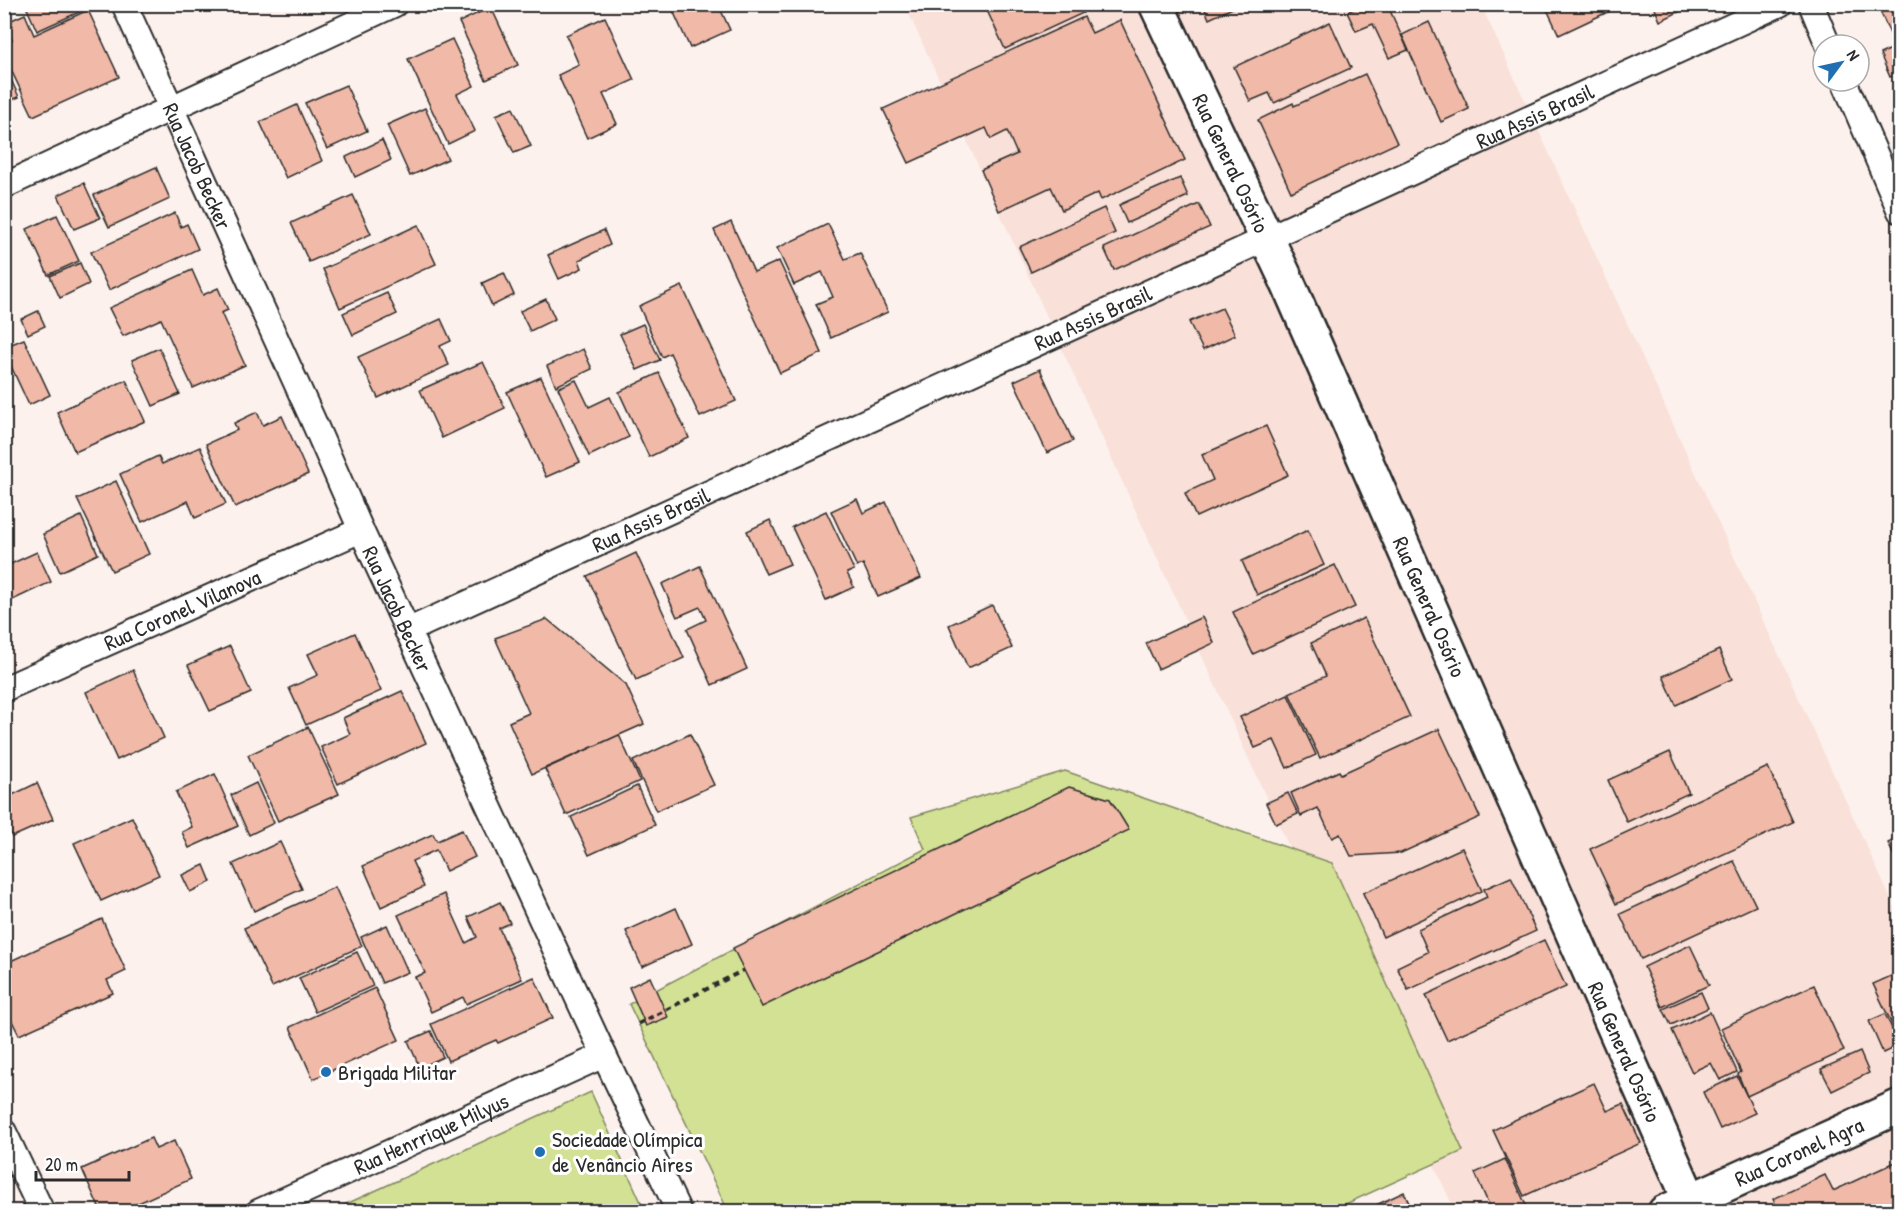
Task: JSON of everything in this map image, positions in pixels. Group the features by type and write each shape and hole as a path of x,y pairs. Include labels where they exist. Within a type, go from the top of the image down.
{"main road":[{"name":"Rua General Osório","path":"1156,4 1286,279 1683,1208"},
{"name":"Rua Coronel Agra","path":"1683,1208 1899,1106"}],"street":[{"name":"Rua Jacob Becker","path":"124,4 308,407 407,631 604,1055 680,1212"},
{"path":"4,186 394,4"},
{"name":"Rua Assis Brasil","path":"407,631 1780,4"},
{"path":"1811,4 1823,33"},
{"path":"1849,93 1899,211"},
{"name":"Rua Coronel Vilanova","path":"4,689 361,530"},
{"name":"Rua Henrrique Milyus","path":"258,1212 604,1055"},
{"path":"4,1132 42,1212"}],"path":[{"path":"638,1024 744,970"}],"shaded area":[{"path":"905,5 1481,5 1899,917 1899,1211 1455,1211"}],"green space":[{"path":"1065,771 1332,863 1463,1151 1330,1211 728,1211 629,1004 925,849 911,817"},
{"name":"Sociedade Olímpica de Venâncio Aires","path":"591,1092 645,1211 331,1211"}],"building":[{"path":"25,4 86,4 88,8 37,31"},
{"path":"670,4 718,4 730,30 690,48"},
{"path":"984,4 1079,4 1083,13 1005,49"},
{"path":"1203,4 1241,4 1209,19"},
{"path":"1364,4 1387,4 1408,50 1389,58 1373,24 1356,31 1347,12"},
{"path":"1612,4 1614,9 1559,35 1545,5"},
{"path":"1653,4 1695,4 1660,21"},
{"path":"1893,4 1900,4 1900,73 1890,77 1880,54 1896,47 1880,11"},
{"path":"491,7 518,65 486,80 459,22"},
{"path":"88,10 119,77 33,116 4,55 4,43 12,40 5,23 25,14 34,35"},
{"path":"605,17 634,80 603,94 617,124 587,138 558,75 579,65 566,35"},
{"path":"1084,17 1092,33 1120,20 1185,160 1101,200 1098,193 1062,210 1051,187 999,211 981,170 1017,154 1007,131 991,139 986,128 909,163 883,109"},
{"path":"1330,22 1351,68 1274,103 1269,93 1250,101 1234,67"},
{"path":"1429,22 1469,109 1441,122 1402,35"},
{"path":"452,39 474,86 457,94 475,131 448,144 408,59"},
{"path":"4,64 19,97 4,103"},
{"path":"1365,74 1397,143 1291,192 1258,120"},
{"path":"346,85 367,131 327,149 305,103"},
{"path":"297,105 322,161 286,178 260,122"},
{"path":"425,108 448,159 410,176 387,125"},
{"path":"513,108 531,146 514,153 496,115"},
{"path":"382,140 391,160 355,177 346,157"},
{"path":"156,167 170,199 109,227 94,195"},
{"path":"1180,178 1188,196 1127,223 1119,205"},
{"path":"84,183 100,218 74,229 58,195"},
{"path":"353,195 371,234 309,262 291,223"},
{"path":"1199,204 1210,227 1114,270 1104,248"},
{"path":"1104,208 1115,233 1031,272 1019,247"},
{"path":"175,213 181,227 187,224 198,249 109,290 91,252"},
{"path":"57,215 79,261 48,275 27,229"},
{"path":"731,222 754,272 779,261 822,353 780,373 714,230"},
{"path":"828,224 845,259 860,253 888,312 831,338 816,304 833,297 822,272 794,285 777,248"},
{"path":"418,225 436,264 340,308 323,269"},
{"path":"604,230 610,245 579,260 582,268 559,279 548,255"},
{"path":"80,263 89,284 60,298 50,276"},
{"path":"192,270 203,295 218,288 228,310 221,313 245,365 193,388 161,319 123,336 109,308"},
{"path":"504,273 514,295 492,306 482,283"},
{"path":"682,286 736,401 700,417 670,353 662,357 639,306"},
{"path":"387,293 397,314 353,335 343,313"},
{"path":"546,299 555,319 530,331 520,311"},
{"path":"1222,308 1235,335 1203,350 1189,322"},
{"path":"38,311 45,326 28,334 21,319"},
{"path":"441,319 451,341 440,346 449,365 378,398 358,357"},
{"path":"643,324 660,360 637,370 620,334"},
{"path":"24,339 50,395 29,405 4,351 4,347"},
{"path":"159,348 180,394 153,406 132,360"},
{"path":"583,349 592,369 556,386 547,366"},
{"path":"483,362 505,408 442,438 420,390"},
{"path":"1040,369 1073,441 1047,453 1014,381"},
{"path":"659,373 689,438 649,457 619,392"},
{"path":"541,377 580,462 546,477 507,392"},
{"path":"126,380 145,421 75,452 57,412"},
{"path":"576,380 589,407 610,397 629,437 589,456 558,388"},
{"path":"257,412 263,425 282,416 308,474 235,507 206,444 237,430 234,423"},
{"path":"1266,426 1288,475 1196,517 1185,493 1213,480 1202,455"},
{"path":"200,447 226,504 195,518 188,501 142,522 120,474 158,456 162,464"},
{"path":"116,481 149,554 112,571 77,499"},
{"path":"857,499 863,513 886,502 921,578 878,597 863,564 857,567 831,511"},
{"path":"826,511 854,570 847,573 854,587 826,600 792,527"},
{"path":"81,516 98,554 60,572 43,534"},
{"path":"770,520 790,564 766,574 747,531"},
{"path":"1308,530 1324,565 1257,595 1242,561"},
{"path":"37,552 51,582 4,604 4,567"},
{"path":"636,553 684,658 636,680 587,576"},
{"path":"1335,565 1355,607 1253,654 1233,612"},
{"path":"700,566 747,669 712,685 687,629 706,620 700,607 677,617 662,584"},
{"path":"992,605 1012,648 968,668 949,625"},
{"path":"1202,617 1214,643 1158,669 1146,643"},
{"path":"1364,618 1410,717 1320,758 1289,693 1326,676 1311,643"},
{"path":"547,619 626,685 644,724 532,774 509,722 529,713 495,638"},
{"path":"355,633 381,691 306,725 289,688 318,675 308,654"},
{"path":"230,646 251,693 210,711 188,665"},
{"path":"1719,650 1732,679 1676,705 1663,676"},
{"path":"133,670 164,738 117,760 86,692"},
{"path":"402,691 426,743 338,784 321,747 350,734 343,718"},
{"path":"1288,695 1316,755 1287,768 1274,740 1255,748 1240,717"},
{"path":"308,727 339,794 278,821 248,755"},
{"path":"1439,729 1480,817 1401,853 1351,856 1340,834 1332,838 1318,808 1301,816 1291,793 1339,771 1341,774"},
{"path":"690,734 714,785 656,811 633,761"},
{"path":"619,735 640,781 566,815 545,769"},
{"path":"1670,752 1689,793 1627,822 1608,780"},
{"path":"1768,767 1793,822 1616,904 1590,849"},
{"path":"215,774 238,826 189,848 182,832 192,827 176,792"},
{"path":"37,783 53,819 12,837 4,820 4,799"},
{"path":"256,783 274,823 249,835 231,795"},
{"path":"637,786 655,825 589,855 571,817"},
{"path":"1069,787 1110,799 1129,830 762,1007 733,948"},
{"path":"1288,793 1298,814 1276,824 1266,803"},
{"path":"132,817 159,875 101,901 74,843"},
{"path":"462,830 475,857 446,871 436,850 412,861 424,887 381,907 363,866 433,834 437,841"},
{"path":"1900,837 1900,869 1888,843"},
{"path":"280,842 302,889 254,911 233,864"},
{"path":"1462,848 1482,891 1383,937 1363,893"},
{"path":"1734,861 1756,906 1641,959 1620,914"},
{"path":"204,865 211,882 190,892 182,875"},
{"path":"1511,877 1536,931 1408,990 1397,967 1428,952 1418,929 1487,897 1484,889"},
{"path":"335,887 362,946 272,987 244,928"},
{"path":"444,894 466,943 477,937 468,917 500,902 510,923 499,928 522,979 466,1004 463,997 431,1012 415,977 425,973 398,915"},
{"path":"676,908 692,944 642,967 626,931"},
{"path":"102,919 126,971 107,980 113,993 19,1035 4,1005 4,964"},
{"path":"387,925 408,972 382,983 361,937"},
{"path":"1544,940 1566,987 1447,1040 1426,995"},
{"path":"1690,945 1709,985 1662,1007 1644,967"},
{"path":"357,952 373,986 315,1012 299,978"},
{"path":"1900,972 1900,1041 1873,984"},
{"path":"534,977 553,1018 498,1043 496,1040 448,1061 431,1024"},
{"path":"650,977 668,1017 646,1026 629,987"},
{"path":"1814,985 1844,1051 1747,1096 1738,1074 1741,1072 1721,1028"},
{"path":"375,988 399,1040 313,1079 290,1027"},
{"path":"1701,992 1708,1008 1671,1025 1663,1009"},
{"path":"1710,1012 1737,1072 1720,1080 1711,1063 1692,1072 1672,1030"},
{"path":"1885,1014 1900,1045 1883,1053 1869,1021"},
{"path":"431,1031 443,1057 420,1068 408,1041"},
{"path":"1860,1052 1869,1073 1832,1091 1821,1069"},
{"path":"1737,1076 1755,1113 1720,1129 1703,1092"},
{"path":"1594,1083 1607,1111 1623,1104 1641,1143 1524,1196 1493,1130"},
{"path":"151,1138 156,1149 174,1141 191,1179 119,1212 101,1212 82,1169"},
{"path":"1505,1159 1529,1212 1492,1212 1475,1173"},
{"path":"1900,1160 1900,1212 1779,1212 1773,1199 1825,1175 1833,1191"},
{"path":"1404,1192 1413,1212 1374,1212 1372,1207"}],"place":[{"name":"Brigada Militar","path":"326,1072"},
{"name":"Sociedade Olímpica de Venâncio Aires","path":"540,1152"}]}
